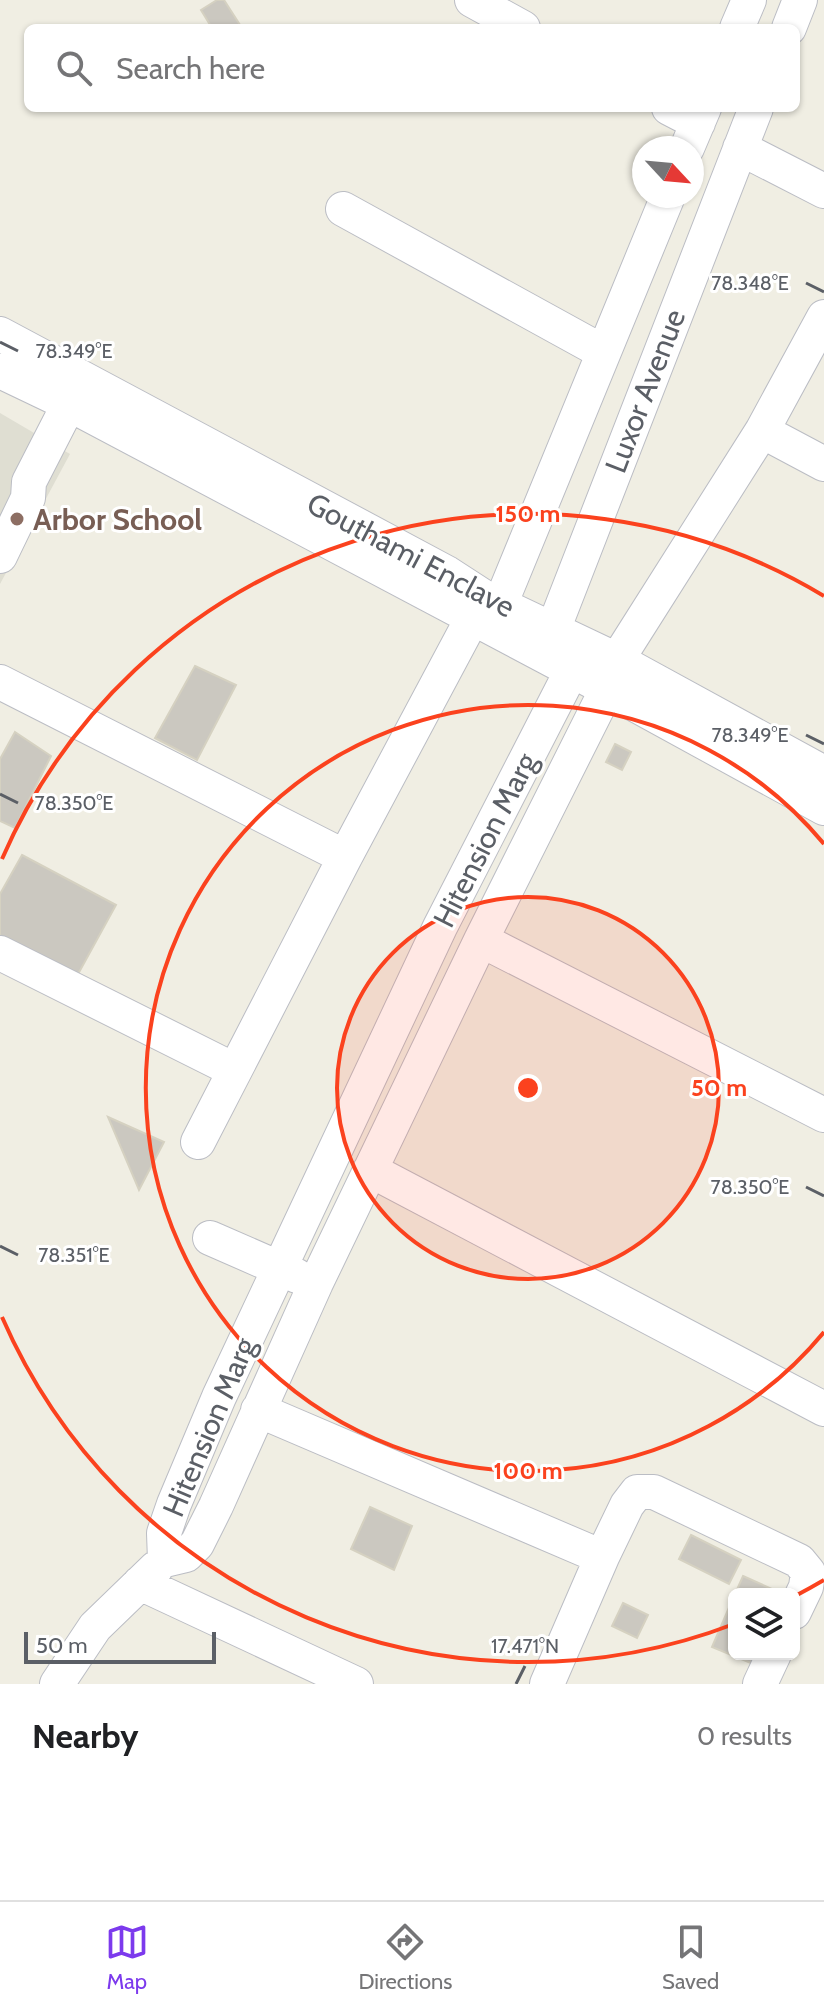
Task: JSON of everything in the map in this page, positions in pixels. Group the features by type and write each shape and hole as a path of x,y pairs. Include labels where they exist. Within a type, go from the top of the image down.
{"street":[{"path":"472,0 516,24"},
{"path":"739,24 749,0"},
{"path":"791,24 800,0"},
{"name":"Luxor Avenue","path":"553,630 754,112"},
{"path":"740,148 824,191"},
{"name":"Luxor Avenue","path":"198,1142 345,857 486,612 603,352 663,208"},
{"path":"343,209 603,352"},
{"name":"Hitension Marg","path":"572,670 440,927 219,1397 164,1533 165,1560 186,1555 197,1544 316,1283 612,675 762,431 824,317"},
{"name":"Gouthami Enclave","path":"0,334 447,573 484,597 486,612"},
{"name":"Gouthami Enclave","path":"0,371 486,612 572,670 612,675 824,773"},
{"path":"0,556 28,498 44,489 76,408"},
{"path":"762,431 824,464"},
{"name":"Gouthami Enclave","path":"486,612 553,630 612,675 824,808"},
{"path":"0,682 345,857"},
{"path":"481,940 824,1115"},
{"path":"0,953 234,1070"},
{"path":"370,1170 824,1409"},
{"path":"210,1238 316,1283"},
{"path":"258,1410 602,1557"},
{"path":"547,1684 602,1557 627,1505 637,1492 654,1492 799,1561 808,1572 800,1600"},
{"path":"57,1684 95,1627 165,1560"},
{"path":"140,1583 335,1680"},
{"path":"760,1684 771,1660"}],"shaded area":[{"name":"Arbor School","path":"0,413 70,454 0,584"}],"building":[{"path":"217,0 224,0 239,24 210,24 201,10"},
{"path":"195,666 236,685 197,760 155,738"},
{"path":"15,732 51,756 15,828 0,821 0,759"},
{"path":"615,744 631,752 622,770 606,762"},
{"path":"22,855 116,905 77,976 0,938 0,894"},
{"path":"108,1117 164,1142 139,1190"},
{"path":"370,1507 412,1526 394,1570 351,1549"},
{"path":"691,1535 741,1560 729,1584 679,1559"},
{"path":"743,1576 770,1588 738,1588"},
{"path":"623,1603 648,1615 637,1638 612,1626"},
{"path":"728,1610 728,1654 712,1647"}],"place":[{"name":"Arbor School","path":"17,519"}]}
